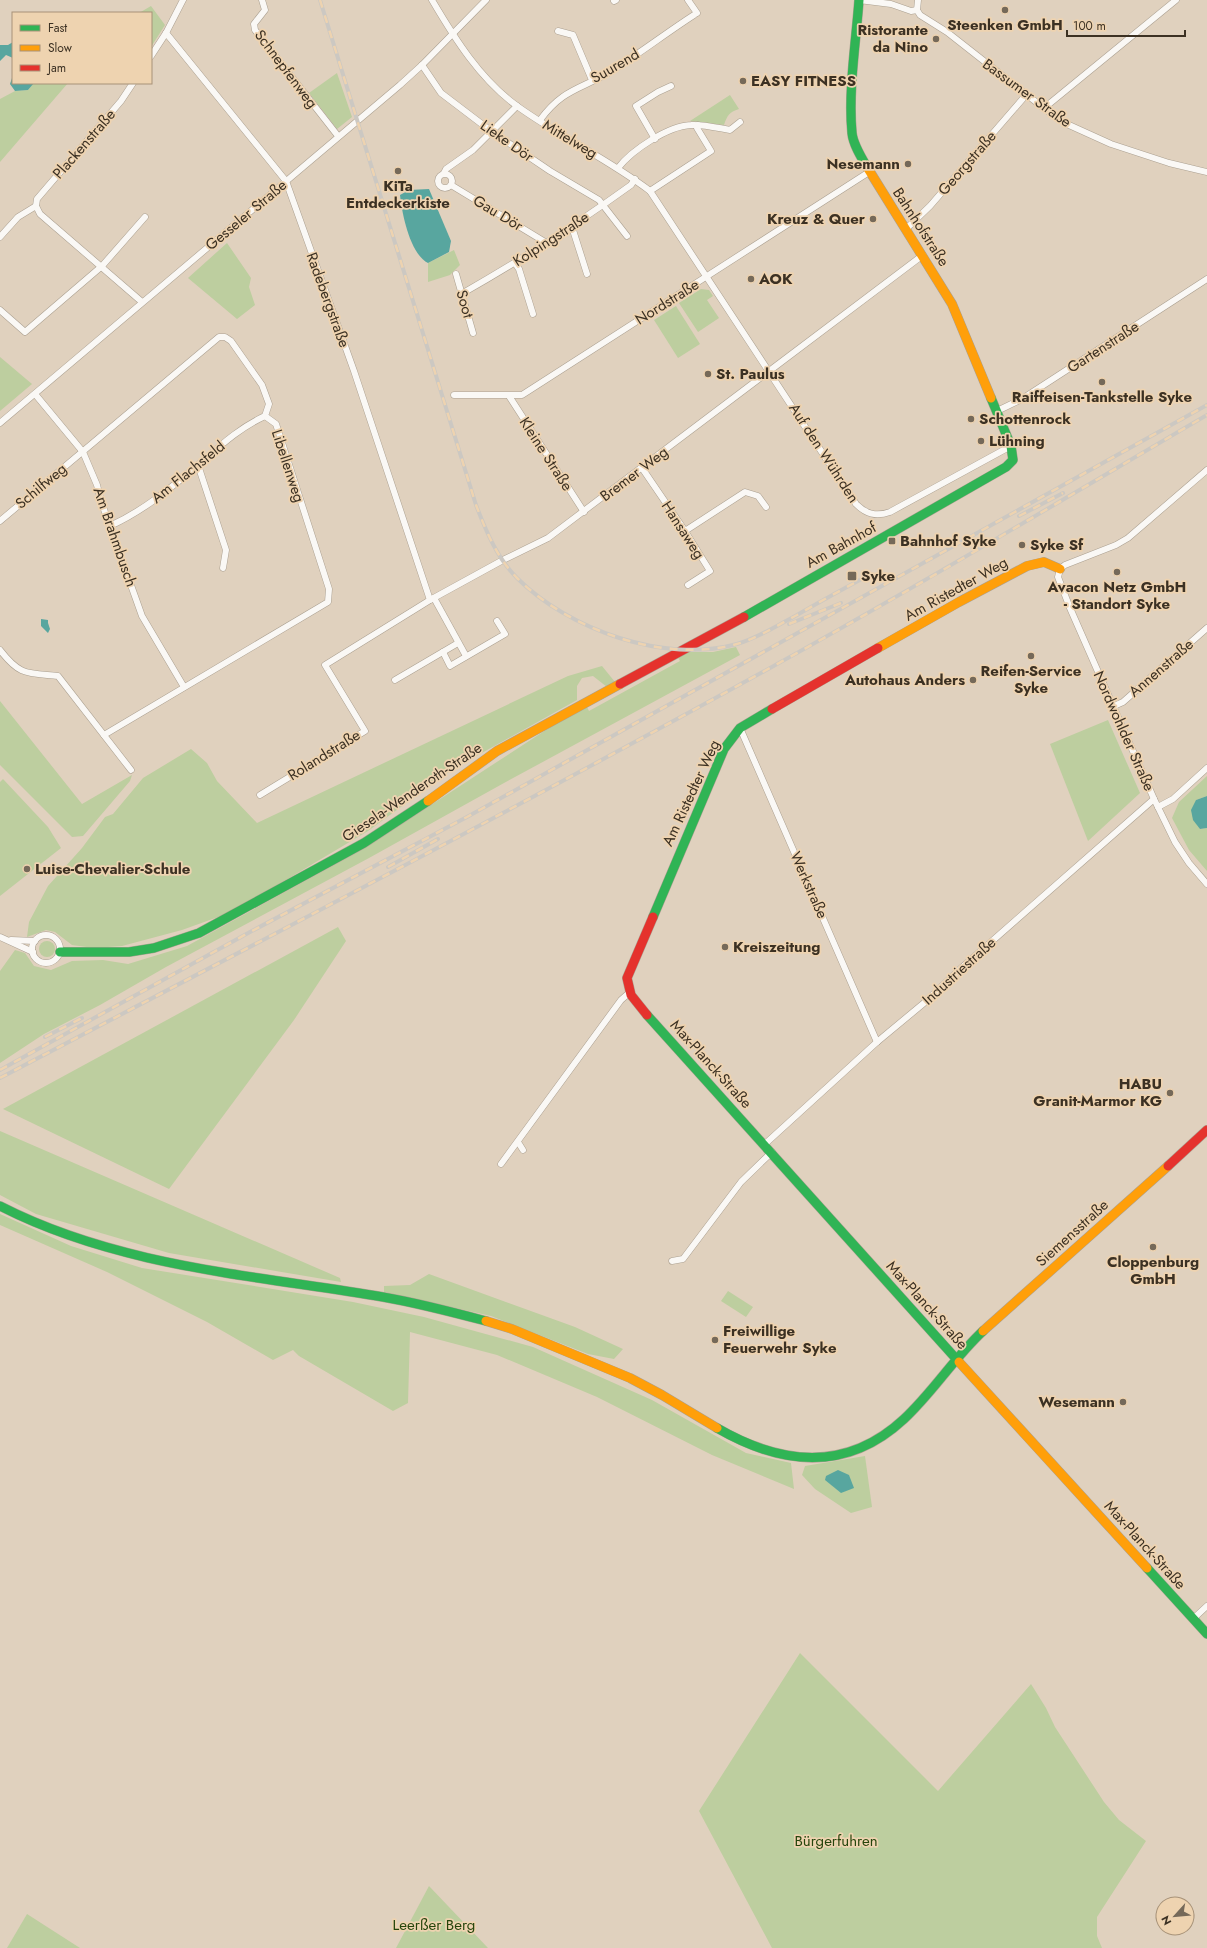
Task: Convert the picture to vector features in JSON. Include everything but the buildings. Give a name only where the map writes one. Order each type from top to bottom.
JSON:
[{"type":"street","points":[[152,54],[166,33],[183,0]]},
{"type":"street","name":"Schnepfenweg","points":[[262,0],[265,10],[254,24],[255,30],[338,136]]},
{"type":"street","name":"Mittelweg","points":[[432,0],[453,35],[474,65],[517,106],[618,168],[650,191],[708,276]]},
{"type":"street","name":"Gesseler Straße","points":[[0,424],[422,66],[486,0]]},
{"type":"street","name":"Suurend","points":[[540,120],[550,106],[562,96],[607,73],[638,54],[695,14],[688,0]]},
{"type":"street","name":"Bassumer Straße","points":[[859,0],[891,4],[911,11],[917,10],[920,15],[947,32],[1026,95],[1069,125],[1111,144],[1169,163],[1207,172]]},
{"type":"street","name":"Bahnhofstraße","points":[[859,0],[851,121],[852,134],[860,156],[869,172],[923,255],[952,304],[1011,446],[1013,460]]},
{"type":"street","points":[[917,10],[918,0]]},
{"type":"street","points":[[1045,109],[1049,104],[1176,0]]},
{"type":"street","points":[[558,31],[573,35],[592,80]]},
{"type":"street","name":"Radebergstraße","points":[[166,33],[286,181],[354,371],[432,599],[466,656]]},
{"type":"street","name":"Lieke Dör","points":[[422,66],[440,93],[491,131],[550,171],[599,200],[627,236]]},
{"type":"street","name":"Plackenstraße","points":[[0,237],[18,217],[36,206],[38,199],[121,101],[132,84]]},
{"type":"street","points":[[655,139],[636,106],[658,92],[671,86]]},
{"type":"street","name":"Georgstraße","points":[[906,229],[930,206],[1026,95]]},
{"type":"street","points":[[444,174],[450,176],[451,185],[445,188],[440,186],[437,181],[438,177],[444,174],[446,169],[473,150],[517,106]]},
{"type":"street","points":[[618,168],[626,158],[655,139],[682,126],[698,125],[730,130],[740,122]]},
{"type":"street","points":[[650,191],[711,151],[697,128],[698,125]]},
{"type":"street","name":"Nordstraße","points":[[454,395],[522,395],[869,172]]},
{"type":"street","name":"Kolpingstraße","points":[[462,293],[515,263],[545,242],[572,227],[631,184],[635,179]]},
{"type":"street","name":"Gau Dör","points":[[451,185],[545,242]]},
{"type":"street","points":[[36,206],[40,214],[142,302]]},
{"type":"street","points":[[0,310],[25,332],[102,266],[145,217]]},
{"type":"street","points":[[572,227],[587,274]]},
{"type":"street","name":"Bremer Weg","points":[[325,665],[432,599],[503,560],[548,538],[923,255]]},
{"type":"street","points":[[515,263],[519,269],[533,314]]},
{"type":"street","name":"Soot","points":[[456,274],[473,333]]},
{"type":"street","name":"Auf den Wührden","points":[[708,276],[856,504],[864,511],[873,514],[890,512],[1011,446]]},
{"type":"street","name":"Gartenstraße","points":[[997,411],[1029,395],[1207,279]]},
{"type":"street","name":"Libellenweg","points":[[83,452],[219,337],[225,337],[231,341],[262,385],[269,404],[265,416],[276,424],[329,589],[328,602],[184,688]]},
{"type":"street","name":"Am Brahmbusch","points":[[35,394],[83,452],[97,485],[101,501],[142,616],[184,688]]},
{"type":"street","name":"Kleine Straße","points":[[509,396],[584,512]]},
{"type":"street","name":"Am Flachsfeld","points":[[110,526],[156,500],[236,432],[265,416]]},
{"type":"street","name":"Schilfweg","points":[[0,521],[83,452]]},
{"type":"street","name":"Am Bahnhof","points":[[681,650],[790,592],[800,584],[974,486],[1006,467],[1013,460]]},
{"type":"street","points":[[198,465],[226,550],[223,568]]},
{"type":"street","name":"Hansaweg","points":[[642,468],[685,531],[710,572],[688,585]]},
{"type":"street","points":[[1060,569],[1065,564],[1116,545],[1128,538],[1207,470]]},
{"type":"street","points":[[685,531],[745,492],[758,496],[766,507]]},
{"type":"street","name":"Am Ristedter Weg","points":[[629,993],[627,978],[660,898],[724,749],[740,728],[1027,566],[1038,561],[1045,561],[1052,563],[1060,569]]},
{"type":"street","name":"Nordwohlder Straße","points":[[1060,569],[1058,577],[1070,608],[1158,808],[1175,842],[1189,863],[1207,884]]},
{"type":"street","points":[[443,652],[450,666],[505,634],[497,621]]},
{"type":"street","name":"Annenstraße","points":[[1114,706],[1123,702],[1207,628]]},
{"type":"street","points":[[395,680],[458,643]]},
{"type":"street","points":[[0,650],[11,664],[23,672],[58,676],[131,770]]},
{"type":"street","name":"Giesela-Wenderoth-Straße","points":[[60,952],[129,952],[154,948],[199,932],[364,843],[399,821],[497,752],[681,650]]},
{"type":"street","name":"Rolandstraße","points":[[260,795],[365,731],[325,665]]},
{"type":"street","points":[[104,735],[184,688]]},
{"type":"street","name":"Werkstraße","points":[[740,728],[877,1042]]},
{"type":"street","points":[[1158,808],[1173,799],[1207,768]]},
{"type":"street","name":"Industriestraße","points":[[765,1144],[877,1042],[924,1003],[958,971],[1154,799]]},
{"type":"street","points":[[0,937],[32,952],[36,959],[42,962],[50,962],[56,958],[60,952],[59,944],[54,938],[48,935],[41,936],[35,941],[32,952]]},
{"type":"street","points":[[8,940],[35,941]]},
{"type":"street","points":[[501,1164],[621,1000],[629,993]]},
{"type":"street","name":"Max-Planck-Straße","points":[[629,993],[956,1358],[1207,1634]]},
{"type":"street","name":"Siemensstraße","points":[[0,1206],[80,1240],[148,1259],[416,1304],[495,1324],[588,1359],[620,1374],[643,1385],[748,1444],[782,1455],[815,1458],[836,1455],[869,1444],[899,1425],[913,1412],[956,1358],[974,1339],[1207,1130]]},
{"type":"street","points":[[518,1142],[523,1150]]},
{"type":"street","points":[[672,1261],[683,1259],[741,1182],[772,1152]]},
{"type":"street","points":[[1193,1619],[1207,1606]]},
{"type":"green space","points":[[151,6],[165,25],[152,45],[152,12],[141,12]]},
{"type":"green space","points":[[337,73],[352,117],[337,129],[309,93]]},
{"type":"green space","points":[[33,84],[67,84],[0,162],[0,99],[15,91],[28,90]]},
{"type":"green space","points":[[730,95],[739,109],[729,115],[724,125],[690,121]]},
{"type":"green space","points":[[227,243],[251,278],[249,287],[255,305],[237,319],[188,278]]},
{"type":"green space","points":[[454,250],[460,265],[450,275],[428,282],[428,263]]},
{"type":"green space","points":[[701,289],[709,290],[713,296],[707,300],[719,318],[698,332],[679,303]]},
{"type":"green space","points":[[676,306],[700,344],[678,358],[654,320]]},
{"type":"green space","points":[[0,357],[32,384],[0,411]]},
{"type":"green space","points":[[736,647],[740,655],[166,967],[100,1005],[44,1034],[0,1063],[0,971],[15,950],[25,953],[34,966],[51,970],[72,961],[103,960],[128,964],[187,946],[365,848],[552,726],[587,707],[589,711],[680,661],[677,656],[679,652],[713,652]]},
{"type":"green space","points":[[602,666],[615,682],[607,687],[593,676],[582,678],[577,686],[577,700],[453,769],[368,831],[232,912],[182,930],[122,946],[94,948],[72,945],[55,932],[46,930],[27,937],[29,922],[48,886],[82,848],[105,817],[113,814],[143,778],[191,749],[207,763],[217,781],[257,823],[568,676]]},
{"type":"green space","points":[[0,701],[82,804],[132,775],[130,781],[83,836],[72,837],[0,765]]},
{"type":"green space","points":[[1108,720],[1140,793],[1088,841],[1050,744]]},
{"type":"green space","points":[[1207,776],[1207,796],[1196,800],[1200,829],[1207,828],[1207,871],[1189,850],[1172,818],[1179,802]]},
{"type":"green space","name":"Luise-Chevalier-Schule","points":[[3,779],[48,827],[61,848],[0,896],[0,782]]},
{"type":"green space","points":[[338,927],[346,941],[294,1020],[169,1189],[3,1109]]},
{"type":"green space","points":[[47,941],[53,943],[55,949],[53,955],[47,957],[41,955],[39,949],[41,943]]},
{"type":"green space","points":[[0,1131],[340,1278],[341,1282],[169,1253],[36,1214],[0,1195]]},
{"type":"green space","points":[[0,1214],[71,1246],[142,1268],[353,1302],[424,1317],[533,1347],[652,1400],[746,1453],[791,1463],[794,1489],[712,1455],[597,1397],[497,1355],[410,1332],[408,1403],[393,1411],[299,1356],[293,1350],[273,1360],[207,1322],[107,1272],[0,1225]]},
{"type":"green space","points":[[429,1274],[575,1327],[623,1349],[614,1359],[588,1354],[491,1316],[384,1292],[384,1286],[410,1285]]},
{"type":"green space","points":[[728,1291],[753,1307],[746,1317],[721,1301]]},
{"type":"green space","points":[[865,1456],[872,1507],[851,1513],[815,1489],[802,1475],[805,1466]]},
{"type":"green space","name":"Bürgerfuhren","points":[[800,1653],[938,1791],[1031,1684],[1046,1708],[1055,1727],[1104,1802],[1119,1820],[1146,1841],[1097,1917],[1097,1936],[1102,1948],[772,1948],[699,1811]]},
{"type":"green space","name":"Leerßer Berg","points":[[429,1886],[488,1948],[396,1948]]},
{"type":"green space","points":[[27,1914],[80,1948],[7,1948]]},
{"type":"water","points":[[12,43],[12,58],[6,55],[0,61],[0,45],[8,45]]},
{"type":"water","points":[[12,78],[12,84],[33,84],[28,90],[15,91],[10,84]]},
{"type":"water","points":[[429,189],[451,241],[449,252],[428,263],[416,251],[412,243],[405,222],[400,195],[409,190]]},
{"type":"water","points":[[41,619],[48,620],[50,629],[48,633],[41,626]]},
{"type":"water","points":[[1207,796],[1207,828],[1200,829],[1193,820],[1191,810],[1196,800]]},
{"type":"water","points":[[838,1470],[849,1475],[854,1488],[841,1493],[825,1480],[826,1476]]},
{"type":"railway","points":[[320,0],[476,505],[498,553],[517,578],[538,597],[563,613],[590,627],[620,638],[649,646],[680,649],[709,649],[737,644],[753,638],[869,575]]},
{"type":"railway","points":[[0,1070],[250,932],[467,817],[1207,405]]},
{"type":"railway","points":[[0,1078],[674,721],[935,575],[1207,415]]},
{"type":"railway","points":[[1019,516],[1063,493]]},
{"type":"railway","points":[[789,624],[841,603]]},
{"type":"railway","points":[[388,867],[438,839]]},
{"type":"railway","points":[[45,1037],[82,1018]]},
{"type":"traffic: fast","points":[[859,0],[852,84],[851,117],[854,142],[867,167]]},
{"type":"traffic: fast","points":[[744,617],[1006,467],[1013,460],[1011,446],[991,398]]},
{"type":"traffic: fast","points":[[653,917],[724,749],[740,728],[772,709]]},
{"type":"traffic: fast","points":[[60,952],[129,952],[154,948],[199,933],[364,843],[428,801]]},
{"type":"traffic: fast","points":[[647,1015],[959,1362]]},
{"type":"traffic: fast","points":[[0,1206],[45,1227],[92,1243],[139,1256],[237,1275],[396,1299],[486,1321]]},
{"type":"traffic: fast","points":[[717,1428],[765,1450],[789,1456],[813,1458],[836,1455],[859,1448],[882,1436],[915,1409],[962,1352],[983,1331]]},
{"type":"traffic: fast","points":[[1147,1568],[1207,1634]]},
{"type":"traffic: slow","points":[[867,167],[952,304],[991,398]]},
{"type":"traffic: slow","points":[[878,648],[959,602],[1027,566],[1044,562],[1060,569]]},
{"type":"traffic: slow","points":[[428,801],[497,751],[620,684]]},
{"type":"traffic: slow","points":[[983,1331],[1168,1166]]},
{"type":"traffic: slow","points":[[486,1321],[512,1329],[630,1378],[662,1395],[717,1428]]},
{"type":"traffic: slow","points":[[959,1362],[1147,1568]]},
{"type":"traffic: jam","points":[[620,684],[744,617]]},
{"type":"traffic: jam","points":[[772,709],[878,648]]},
{"type":"traffic: jam","points":[[647,1015],[631,995],[627,978],[653,917]]},
{"type":"traffic: jam","points":[[1168,1166],[1207,1130]]},
{"type":"place","name":"Steenken GmbH","points":[[1005,10]]},
{"type":"place","name":"Ristorante da Nino","points":[[936,39]]},
{"type":"place","name":"EASY FITNESS","points":[[743,81]]},
{"type":"place","name":"Nesemann","points":[[908,164]]},
{"type":"place","name":"KiTa Entdeckerkiste","points":[[398,171]]},
{"type":"place","name":"Kreuz & Quer","points":[[873,219]]},
{"type":"place","name":"AOK","points":[[751,279]]},
{"type":"place","name":"St. Paulus","points":[[708,374]]},
{"type":"place","name":"Raiffeisen-Tankstelle Syke","points":[[1102,382]]},
{"type":"place","name":"Schottenrock","points":[[971,419]]},
{"type":"place","name":"Lühning","points":[[981,441]]},
{"type":"place","name":"Bahnhof Syke","points":[[892,541]]},
{"type":"place","name":"Syke Sf","points":[[1022,545]]},
{"type":"place","name":"Avacon Netz GmbH - Standort Syke","points":[[1117,572]]},
{"type":"place","name":"Syke","points":[[852,576]]},
{"type":"place","name":"Reifen-Service Syke","points":[[1031,656]]},
{"type":"place","name":"Autohaus Anders","points":[[973,680]]},
{"type":"place","name":"Luise-Chevalier-Schule","points":[[27,869]]},
{"type":"place","name":"Kreiszeitung","points":[[725,947]]},
{"type":"place","name":"HABU Granit-Marmor KG","points":[[1170,1093]]},
{"type":"place","name":"Cloppenburg GmbH","points":[[1153,1247]]},
{"type":"place","name":"Freiwillige Feuerwehr Syke","points":[[715,1340]]},
{"type":"place","name":"Wesemann","points":[[1123,1402]]}]
